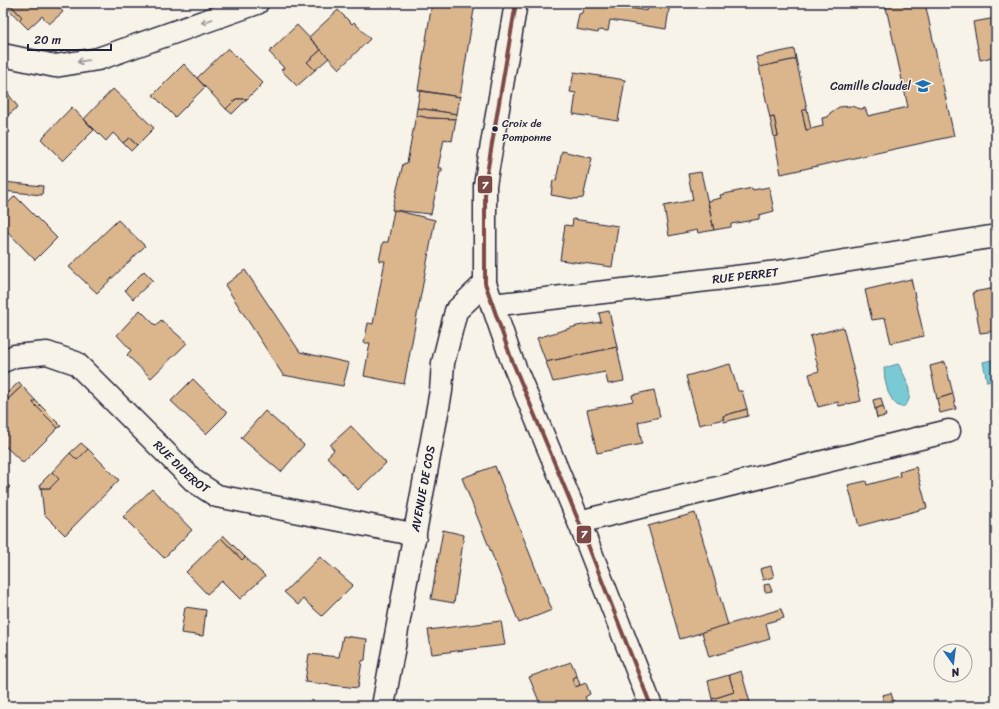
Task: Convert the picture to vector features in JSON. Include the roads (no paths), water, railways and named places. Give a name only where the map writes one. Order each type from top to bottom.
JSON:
[{"type":"street","points":[[3,56],[55,66],[98,59],[257,3]]},
{"type":"street","points":[[516,3],[485,185],[485,283],[511,358],[579,522],[651,706]]},
{"type":"street","name":"RUE PERRET","points":[[492,305],[778,272],[996,236]]},
{"type":"street","name":"AVENUE DE COS","points":[[383,706],[441,391],[443,363],[456,311],[485,283]]},
{"type":"street","name":"RUE DIDEROT","points":[[3,361],[15,356],[47,353],[76,363],[194,481],[217,496],[402,532],[415,537]]},
{"type":"street","points":[[579,522],[949,431]]},
{"type":"water","points":[[996,359],[996,380],[987,382],[983,362]]},
{"type":"water","points":[[898,364],[906,380],[909,393],[907,404],[902,407],[898,406],[893,401],[888,392],[885,380],[884,368]]},
{"type":"place","name":"Camille Claudel","points":[[923,86]]},
{"type":"place","name":"Croix de Pomponne","points":[[495,129]]}]
